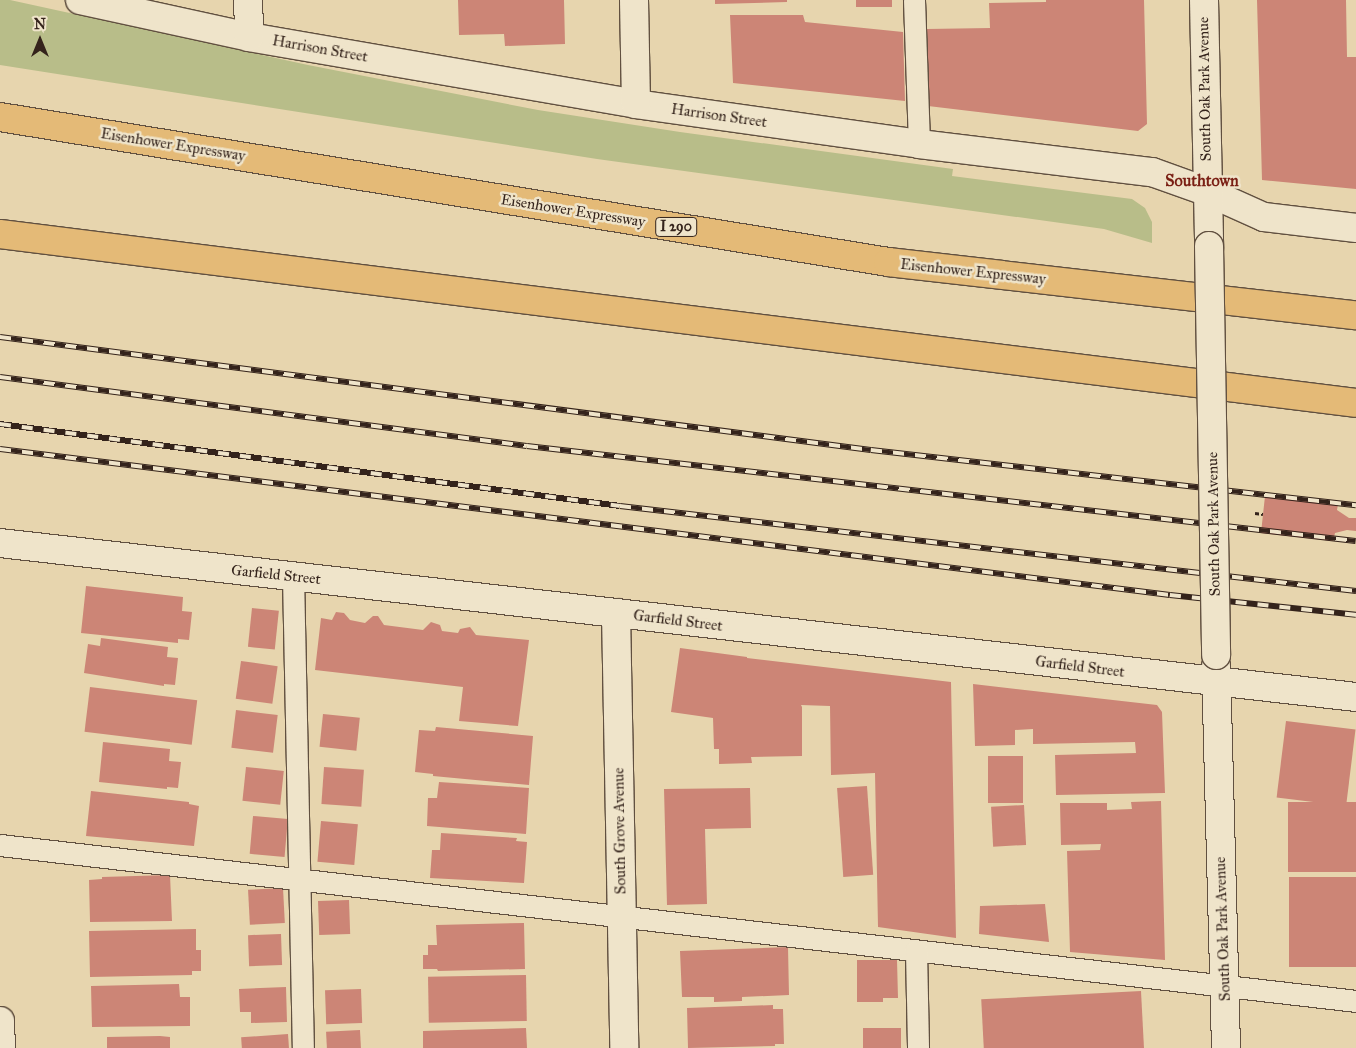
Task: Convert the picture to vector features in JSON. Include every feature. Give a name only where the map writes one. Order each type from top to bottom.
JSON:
[{"type":"highway","name":"Eisenhower Expressway","points":[[0,117],[888,262],[1356,315]]},
{"type":"highway","points":[[0,234],[1356,404]]},
{"type":"street","name":"Harrison Street","points":[[80,0],[249,37],[636,104],[919,144],[1152,172],[1208,192],[1264,217],[1356,228]]},
{"type":"street","points":[[248,0],[249,37]]},
{"type":"street","points":[[634,0],[636,104]]},
{"type":"street","name":"South Oak Park Avenue","points":[[1204,0],[1216,655],[1226,1048]]},
{"type":"street","name":"Garfield Street","points":[[0,544],[1217,683],[1356,697]]},
{"type":"street","name":"South Grove Avenue","points":[[616,613],[624,1048]]},
{"type":"street","points":[[0,1021],[0,1048]]},
{"type":"lane","points":[[914,0],[919,144]]},
{"type":"lane","points":[[293,576],[303,1048]]},
{"type":"lane","points":[[0,845],[1356,1001]]},
{"type":"lane","points":[[916,951],[918,1048]]},
{"type":"path","points":[[1255,512],[1263,514]]},
{"type":"green space","points":[[0,0],[10,0],[308,65],[538,110],[680,132],[953,169],[952,176],[1132,199],[1145,208],[1152,222],[1152,243],[1104,229],[597,159],[0,65]]},
{"type":"building","points":[[458,0],[564,0],[565,44],[505,46],[504,34],[459,35]]},
{"type":"building","points":[[715,0],[787,0],[787,2],[715,4]]},
{"type":"building","points":[[856,0],[892,0],[892,7],[856,7]]},
{"type":"building","points":[[1046,0],[1144,0],[1147,124],[1138,131],[928,106],[927,29],[990,28],[989,3],[1046,2]]},
{"type":"building","points":[[1257,0],[1346,0],[1347,57],[1356,57],[1356,189],[1262,180]]},
{"type":"building","points":[[730,15],[803,15],[805,22],[903,32],[905,101],[733,83]]},
{"type":"building","points":[[1265,496],[1338,504],[1337,510],[1349,518],[1356,518],[1356,531],[1347,530],[1335,533],[1333,541],[1261,533]]},
{"type":"building","points":[[86,586],[183,597],[182,611],[192,612],[189,640],[178,639],[178,643],[81,633]]},
{"type":"building","points":[[252,608],[279,611],[275,650],[248,647]]},
{"type":"building","points":[[336,612],[344,613],[350,620],[365,623],[373,616],[378,616],[384,625],[423,630],[431,622],[440,625],[442,631],[458,633],[460,629],[470,627],[476,635],[529,640],[518,726],[459,721],[463,687],[315,670],[321,618],[332,620]]},
{"type":"building","points":[[101,638],[168,647],[167,657],[178,658],[175,685],[164,684],[164,686],[84,673],[88,644],[100,646]]},
{"type":"building","points":[[680,648],[747,658],[951,682],[956,938],[878,927],[875,773],[831,775],[830,706],[801,705],[802,756],[751,757],[752,763],[719,764],[719,749],[714,749],[713,718],[671,712]]},
{"type":"building","points":[[241,661],[278,666],[272,704],[236,699]]},
{"type":"building","points":[[973,684],[1157,705],[1162,712],[1165,793],[1056,795],[1055,755],[1136,753],[1135,742],[1033,744],[1033,729],[1015,730],[1015,745],[975,746]]},
{"type":"building","points":[[90,687],[197,700],[192,745],[85,732]]},
{"type":"building","points":[[236,710],[278,715],[273,753],[231,748]]},
{"type":"building","points":[[323,714],[360,718],[356,751],[320,747]]},
{"type":"building","points":[[1286,721],[1355,730],[1346,806],[1277,797]]},
{"type":"building","points":[[436,727],[533,736],[529,785],[433,776],[433,774],[415,772],[419,730],[435,731]]},
{"type":"building","points":[[103,742],[170,749],[169,761],[181,762],[178,788],[167,787],[167,789],[99,782]]},
{"type":"building","points":[[988,756],[1023,756],[1023,803],[988,803]]},
{"type":"building","points":[[246,767],[284,771],[280,805],[242,801]]},
{"type":"building","points":[[324,767],[364,770],[361,807],[321,804]]},
{"type":"building","points":[[439,782],[529,788],[526,834],[427,826],[428,798],[437,798]]},
{"type":"building","points":[[867,786],[873,875],[843,877],[837,788]]},
{"type":"building","points":[[750,788],[751,828],[705,829],[707,904],[667,905],[664,789]]},
{"type":"building","points":[[91,791],[189,802],[189,804],[199,806],[194,846],[86,836]]},
{"type":"building","points":[[1161,801],[1165,960],[1070,952],[1067,851],[1100,850],[1101,844],[1061,845],[1060,803],[1107,803],[1107,810],[1132,809],[1131,802]]},
{"type":"building","points":[[1288,802],[1356,802],[1356,872],[1288,872]]},
{"type":"building","points":[[1024,805],[1026,845],[993,847],[991,807]]},
{"type":"building","points":[[253,816],[288,819],[285,857],[250,854]]},
{"type":"building","points":[[321,821],[358,824],[354,865],[317,862]]},
{"type":"building","points":[[441,833],[517,838],[516,841],[527,842],[524,883],[430,878],[432,850],[440,850]]},
{"type":"building","points":[[170,875],[172,921],[90,922],[89,880],[102,879],[102,877]]},
{"type":"building","points":[[1289,877],[1356,877],[1356,967],[1289,967]]},
{"type":"building","points":[[283,888],[285,923],[250,925],[248,890]]},
{"type":"building","points":[[349,900],[350,934],[319,935],[318,901]]},
{"type":"building","points":[[1045,904],[1049,942],[979,934],[980,906]]},
{"type":"building","points":[[524,923],[525,969],[438,971],[437,969],[423,969],[423,955],[428,955],[428,945],[437,945],[436,925]]},
{"type":"building","points":[[196,929],[196,950],[201,950],[201,971],[192,971],[192,975],[90,977],[89,931]]},
{"type":"building","points":[[281,934],[282,965],[249,966],[248,935]]},
{"type":"building","points":[[788,947],[789,995],[742,997],[742,1001],[714,1002],[714,997],[682,997],[680,951]]},
{"type":"building","points":[[857,960],[897,960],[898,998],[883,998],[883,1002],[857,1002]]},
{"type":"building","points":[[526,975],[527,1021],[429,1023],[428,977]]},
{"type":"building","points":[[179,984],[180,997],[190,997],[190,1026],[92,1027],[91,986]]},
{"type":"building","points":[[286,987],[287,1022],[251,1023],[251,1012],[240,1012],[239,989]]},
{"type":"building","points":[[361,989],[362,1023],[326,1024],[325,990]]},
{"type":"building","points":[[1141,991],[1144,1048],[984,1048],[981,999]]},
{"type":"building","points":[[773,1005],[773,1009],[783,1009],[784,1044],[775,1044],[775,1046],[688,1048],[687,1008]]},
{"type":"building","points":[[526,1028],[527,1048],[423,1048],[423,1031]]},
{"type":"building","points":[[863,1028],[901,1028],[901,1048],[863,1048]]},
{"type":"building","points":[[360,1030],[361,1048],[327,1048],[326,1032]]},
{"type":"building","points":[[288,1034],[289,1048],[242,1048],[241,1037]]},
{"type":"building","points":[[107,1037],[170,1037],[170,1048],[107,1048]]},
{"type":"railway","points":[[0,337],[871,450],[1356,505]]},
{"type":"railway","points":[[0,377],[527,446],[1356,541]]},
{"type":"railway","points":[[0,424],[620,506],[1356,591]]},
{"type":"railway","points":[[0,449],[1170,595],[1356,615]]},
{"type":"district","name":"Southtown","points":[[1202,181]]}]
